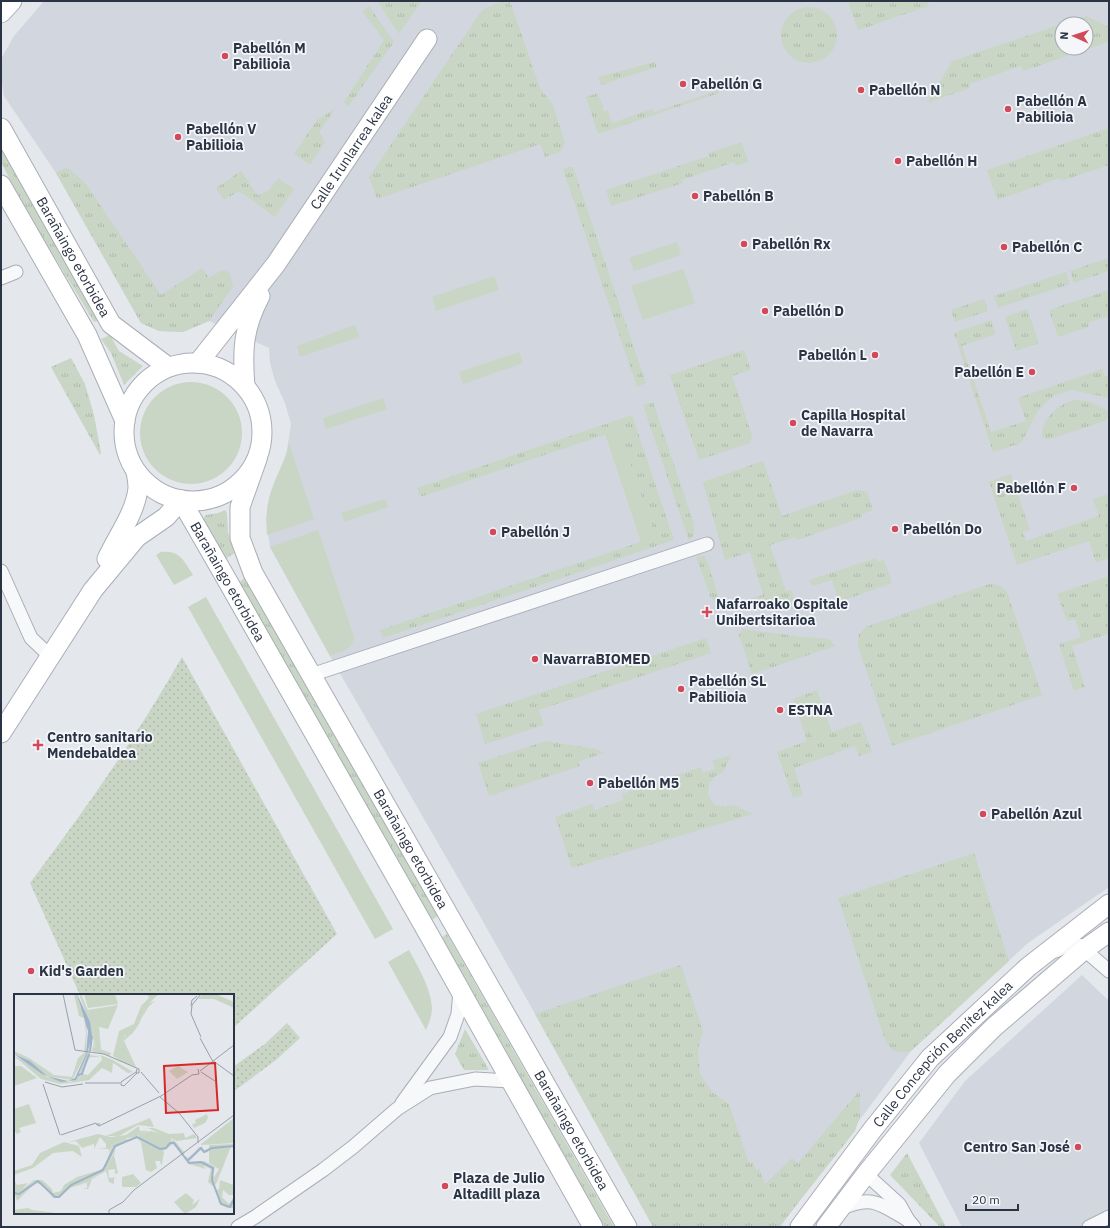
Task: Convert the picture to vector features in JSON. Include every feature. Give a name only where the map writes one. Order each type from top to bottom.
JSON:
[{"type":"main road","points":[[1,13],[12,1]]},
{"type":"main road","name":"Calle Irunlarrea kalea","points":[[198,363],[276,264],[427,39]]},
{"type":"main road","name":"Barañaingo etorbidea","points":[[1,128],[111,324],[168,368]]},
{"type":"main road","name":"Barañaingo etorbidea","points":[[1,184],[87,335],[125,421]]},
{"type":"main road","name":"Calle Irunlarrea kalea","points":[[245,386],[244,349],[246,331],[252,311],[276,264]]},
{"type":"main road","points":[[198,363],[216,367],[227,372],[245,386],[258,410],[262,433],[256,459],[246,476],[231,490],[211,499],[195,501],[181,500],[169,497],[156,491],[136,472],[129,459],[125,445],[125,421],[132,399],[146,381],[157,373],[168,368],[183,364],[198,363]]},
{"type":"main road","name":"Barañaingo etorbidea","points":[[256,459],[240,507],[240,538],[253,573],[627,1227]]},
{"type":"main road","points":[[93,590],[135,502],[138,487],[136,472]]},
{"type":"main road","points":[[1,734],[93,590],[132,542],[166,516],[181,500]]},
{"type":"main road","name":"Barañaingo etorbidea","points":[[181,500],[593,1227]]},
{"type":"main road","name":"Calle Concepción Benítez kalea","points":[[800,1227],[873,1129],[930,1058],[1028,967],[1104,908]]},
{"type":"main road","name":"Calle Concepción Benítez kalea","points":[[826,1227],[866,1174],[947,1074],[994,1027],[1085,949],[1109,932]]},
{"type":"street","points":[[1,278],[16,272]]},
{"type":"street","points":[[311,675],[707,544]]},
{"type":"street","points":[[1,571],[31,638],[50,657]]},
{"type":"street","points":[[1085,949],[1082,940],[1083,933],[1098,918],[1104,908]]},
{"type":"street","points":[[1041,957],[1068,945],[1079,945],[1109,971]]},
{"type":"street","points":[[397,1109],[450,1037],[458,1014],[460,990]]},
{"type":"street","points":[[238,1227],[255,1217],[353,1148],[397,1109],[430,1088],[475,1079],[510,1081]]},
{"type":"street","points":[[866,1174],[899,1204],[911,1224]]},
{"type":"street","points":[[840,1209],[852,1203],[866,1201],[879,1203],[911,1224]]},
{"type":"street","points":[[1089,1227],[1109,1217]]},
{"type":"shaded area","name":"Nafarroako Ospitale Unibertsitarioa","points":[[44,1],[1109,1],[1109,887],[1028,943],[911,1051],[780,1227],[655,1227],[476,909],[330,656],[270,547],[266,519],[270,495],[286,457],[291,424],[285,403],[275,381],[270,363],[269,348],[209,321],[183,332],[159,331],[141,323],[56,173],[4,96],[1,77],[1,59],[14,36]]},
{"type":"shaded area","points":[[1082,975],[1109,1001],[1109,1227],[962,1227],[919,1143],[965,1081]]},
{"type":"green space","points":[[377,1],[422,1],[399,34]]},
{"type":"green space","points":[[502,1],[510,1],[540,88],[553,105],[565,143],[560,152],[545,157],[540,144],[377,199],[369,177],[482,10]]},
{"type":"green space","points":[[848,1],[927,1],[929,6],[858,30]]},
{"type":"green space","points":[[369,6],[394,42],[348,107],[344,102],[384,40],[362,11]]},
{"type":"green space","points":[[809,7],[824,12],[832,20],[837,35],[832,50],[824,58],[809,63],[794,58],[786,50],[781,35],[786,20],[794,12]]},
{"type":"green space","points":[[1094,20],[1109,27],[1109,42],[1094,47]]},
{"type":"green space","points":[[1054,27],[1054,56],[1067,56],[1023,71],[1021,66],[969,84],[970,88],[927,103],[952,61]]},
{"type":"green space","points":[[655,62],[657,67],[601,85],[598,77]]},
{"type":"green space","points":[[719,90],[719,93],[598,134],[586,97],[598,93],[604,111],[608,110],[612,123],[652,109],[654,112]]},
{"type":"green space","points":[[336,108],[319,132],[325,142],[310,165],[294,154],[317,120]]},
{"type":"green space","points":[[1109,128],[1109,165],[1061,181],[1060,178],[997,200],[987,170]]},
{"type":"green space","points":[[1,142],[100,320],[94,322],[23,205],[1,162]]},
{"type":"green space","points":[[742,142],[748,162],[735,166],[734,162],[682,180],[683,183],[611,206],[606,190],[709,156],[708,153]]},
{"type":"green space","points":[[67,167],[86,184],[161,295],[202,268],[209,278],[222,270],[229,272],[233,287],[209,321],[183,332],[159,331],[141,323],[56,173]]},
{"type":"green space","points":[[573,167],[646,383],[637,387],[563,169]]},
{"type":"green space","points":[[241,171],[258,196],[270,189],[278,178],[294,189],[275,217],[239,191],[224,200],[216,188]]},
{"type":"green space","points":[[677,242],[681,255],[634,271],[629,258]]},
{"type":"green space","points":[[1109,258],[1109,271],[1074,283],[1070,271]]},
{"type":"green space","points":[[683,269],[695,303],[643,320],[631,286]]},
{"type":"green space","points":[[1066,272],[1070,284],[998,308],[994,296]]},
{"type":"green space","points":[[494,276],[499,290],[436,311],[432,297]]},
{"type":"green space","points":[[1109,290],[1109,316],[1088,323],[1089,327],[1058,337],[1049,310]]},
{"type":"green space","points":[[984,299],[988,311],[955,322],[951,310]]},
{"type":"green space","points":[[1027,309],[1039,343],[1016,351],[1005,317]]},
{"type":"green space","points":[[991,320],[996,334],[962,346],[991,432],[1026,421],[1018,398],[1102,369],[1105,377],[1109,375],[1109,398],[1072,390],[1053,396],[1038,411],[1021,443],[993,452],[954,333]]},
{"type":"green space","points":[[355,325],[359,337],[300,357],[297,346]]},
{"type":"green space","points":[[110,335],[119,351],[143,366],[124,385],[111,353],[101,339]]},
{"type":"green space","points":[[744,350],[751,370],[732,376],[752,435],[750,443],[699,460],[670,375]]},
{"type":"green space","points":[[519,352],[523,363],[463,384],[459,372]]},
{"type":"green space","points":[[71,358],[85,384],[94,415],[101,453],[100,455],[51,367]]},
{"type":"green space","points":[[191,382],[201,383],[220,390],[234,404],[241,423],[241,443],[234,462],[220,476],[201,483],[191,484],[181,483],[162,476],[148,462],[141,443],[140,433],[141,423],[148,404],[162,390],[181,383]]},
{"type":"green space","points":[[383,398],[387,409],[326,429],[323,418]]},
{"type":"green space","points":[[1073,400],[1091,402],[1108,411],[1108,417],[1105,421],[1050,439],[1042,437],[1044,424],[1051,414],[1061,406]]},
{"type":"green space","points":[[653,402],[694,524],[694,534],[689,541],[643,405]]},
{"type":"green space","points":[[632,415],[674,540],[383,638],[380,630],[655,537],[619,430],[420,497],[417,488]]},
{"type":"green space","points":[[619,429],[655,537],[641,542],[605,434]]},
{"type":"green space","points":[[289,443],[314,519],[267,535],[266,525],[269,500]]},
{"type":"green space","points":[[763,461],[782,516],[857,490],[867,492],[873,510],[862,514],[863,517],[797,540],[795,537],[770,545],[786,591],[791,590],[798,610],[747,600],[763,595],[750,552],[725,560],[703,482]]},
{"type":"green space","points":[[1011,474],[1030,530],[1023,532],[1026,541],[1099,516],[1093,499],[1109,494],[1109,558],[1096,563],[1089,541],[1017,565],[989,482]]},
{"type":"green space","points":[[385,499],[388,507],[344,522],[341,513]]},
{"type":"green space","points":[[225,510],[227,513],[228,532],[234,553],[226,559],[203,518],[206,515]]},
{"type":"green space","points":[[318,530],[354,637],[353,642],[348,648],[330,656],[270,547]]},
{"type":"green space","points":[[161,552],[173,553],[177,555],[184,561],[193,575],[174,585],[156,555]]},
{"type":"green space","points":[[704,556],[708,562],[722,610],[711,598],[696,557]]},
{"type":"green space","points":[[876,558],[878,562],[884,560],[892,583],[839,602],[832,580],[812,586],[809,580]]},
{"type":"green space","points":[[1109,576],[1109,634],[1072,646],[1085,687],[1074,691],[1059,644],[1081,637],[1075,619],[1067,621],[1057,594]]},
{"type":"green space","points":[[245,577],[438,916],[432,920],[239,583]]},
{"type":"green space","points":[[989,584],[999,585],[1007,592],[1042,695],[892,746],[858,646],[859,634],[866,627]]},
{"type":"green space","points":[[206,597],[393,929],[375,939],[188,607]]},
{"type":"green space","points":[[742,629],[829,639],[835,646],[752,674],[739,635]]},
{"type":"green space","points":[[706,638],[711,653],[539,710],[544,725],[485,744],[476,714]]},
{"type":"green space","points":[[182,657],[337,934],[234,1027],[234,994],[80,994],[30,883],[110,772]]},
{"type":"green space","points":[[817,690],[832,732],[861,722],[872,752],[859,756],[855,746],[794,768],[803,795],[793,798],[777,752],[807,741],[793,699]]},
{"type":"green space","points":[[815,694],[829,734],[813,740],[799,700]]},
{"type":"green space","points":[[546,741],[596,749],[605,753],[579,761],[580,766],[489,796],[478,763]]},
{"type":"green space","points":[[732,755],[723,772],[715,776],[709,784],[708,795],[715,805],[725,807],[734,805],[753,814],[572,868],[555,817],[592,804],[595,810],[623,800],[622,794],[701,767],[703,773],[715,769],[712,761]]},
{"type":"green space","points":[[974,853],[1009,961],[911,1051],[899,1052],[893,1050],[885,1040],[838,898]]},
{"type":"green space","points":[[447,934],[614,1227],[605,1227],[442,937]]},
{"type":"green space","points":[[409,950],[424,978],[431,1000],[431,1014],[426,1030],[388,962]]},
{"type":"green space","points":[[681,965],[703,1031],[698,1049],[700,1074],[712,1092],[729,1104],[749,1163],[753,1162],[756,1170],[759,1169],[765,1184],[792,1158],[798,1163],[860,1090],[860,1116],[855,1131],[779,1227],[653,1227],[535,1014]]},
{"type":"green space","points":[[287,1023],[300,1038],[276,1060],[234,1091],[234,1066],[266,1043]]},
{"type":"green space","points":[[465,1029],[489,1070],[464,1070],[455,1054]]},
{"type":"green space","points":[[907,1153],[946,1227],[940,1227],[890,1175]]},
{"type":"place","name":"Pabellón M Pabilioia","points":[[225,56]]},
{"type":"place","name":"Pabellón G","points":[[683,84]]},
{"type":"place","name":"Pabellón N","points":[[861,90]]},
{"type":"place","name":"Pabellón A Pabilioia","points":[[1008,109]]},
{"type":"place","name":"Pabellón V Pabilioia","points":[[178,137]]},
{"type":"place","name":"Pabellón H","points":[[898,161]]},
{"type":"place","name":"Pabellón B","points":[[695,196]]},
{"type":"place","name":"Pabellón Rx","points":[[744,244]]},
{"type":"place","name":"Pabellón C","points":[[1004,247]]},
{"type":"place","name":"Pabellón D","points":[[765,311]]},
{"type":"place","name":"Pabellón L","points":[[875,355]]},
{"type":"place","name":"Pabellón E","points":[[1032,372]]},
{"type":"place","name":"Capilla Hospital de Navarra","points":[[793,423]]},
{"type":"place","name":"Pabellón F","points":[[1074,488]]},
{"type":"place","name":"Pabellón Do","points":[[895,529]]},
{"type":"place","name":"Pabellón J","points":[[493,532]]},
{"type":"place","name":"Nafarroako Ospitale Unibertsitarioa","points":[[707,612]]},
{"type":"place","name":"NavarraBIOMED","points":[[535,659]]},
{"type":"place","name":"Pabellón SL Pabilioia","points":[[681,689]]},
{"type":"place","name":"ESTNA","points":[[780,710]]},
{"type":"place","name":"Centro sanitario Mendebaldea","points":[[38,745]]},
{"type":"place","name":"Pabellón M5","points":[[590,783]]},
{"type":"place","name":"Pabellón Azul","points":[[983,814]]},
{"type":"place","name":"Kid's Garden","points":[[31,971]]},
{"type":"place","name":"Centro San José","points":[[1078,1147]]},
{"type":"place","name":"Plaza de Julio Altadill plaza","points":[[445,1186]]}]
